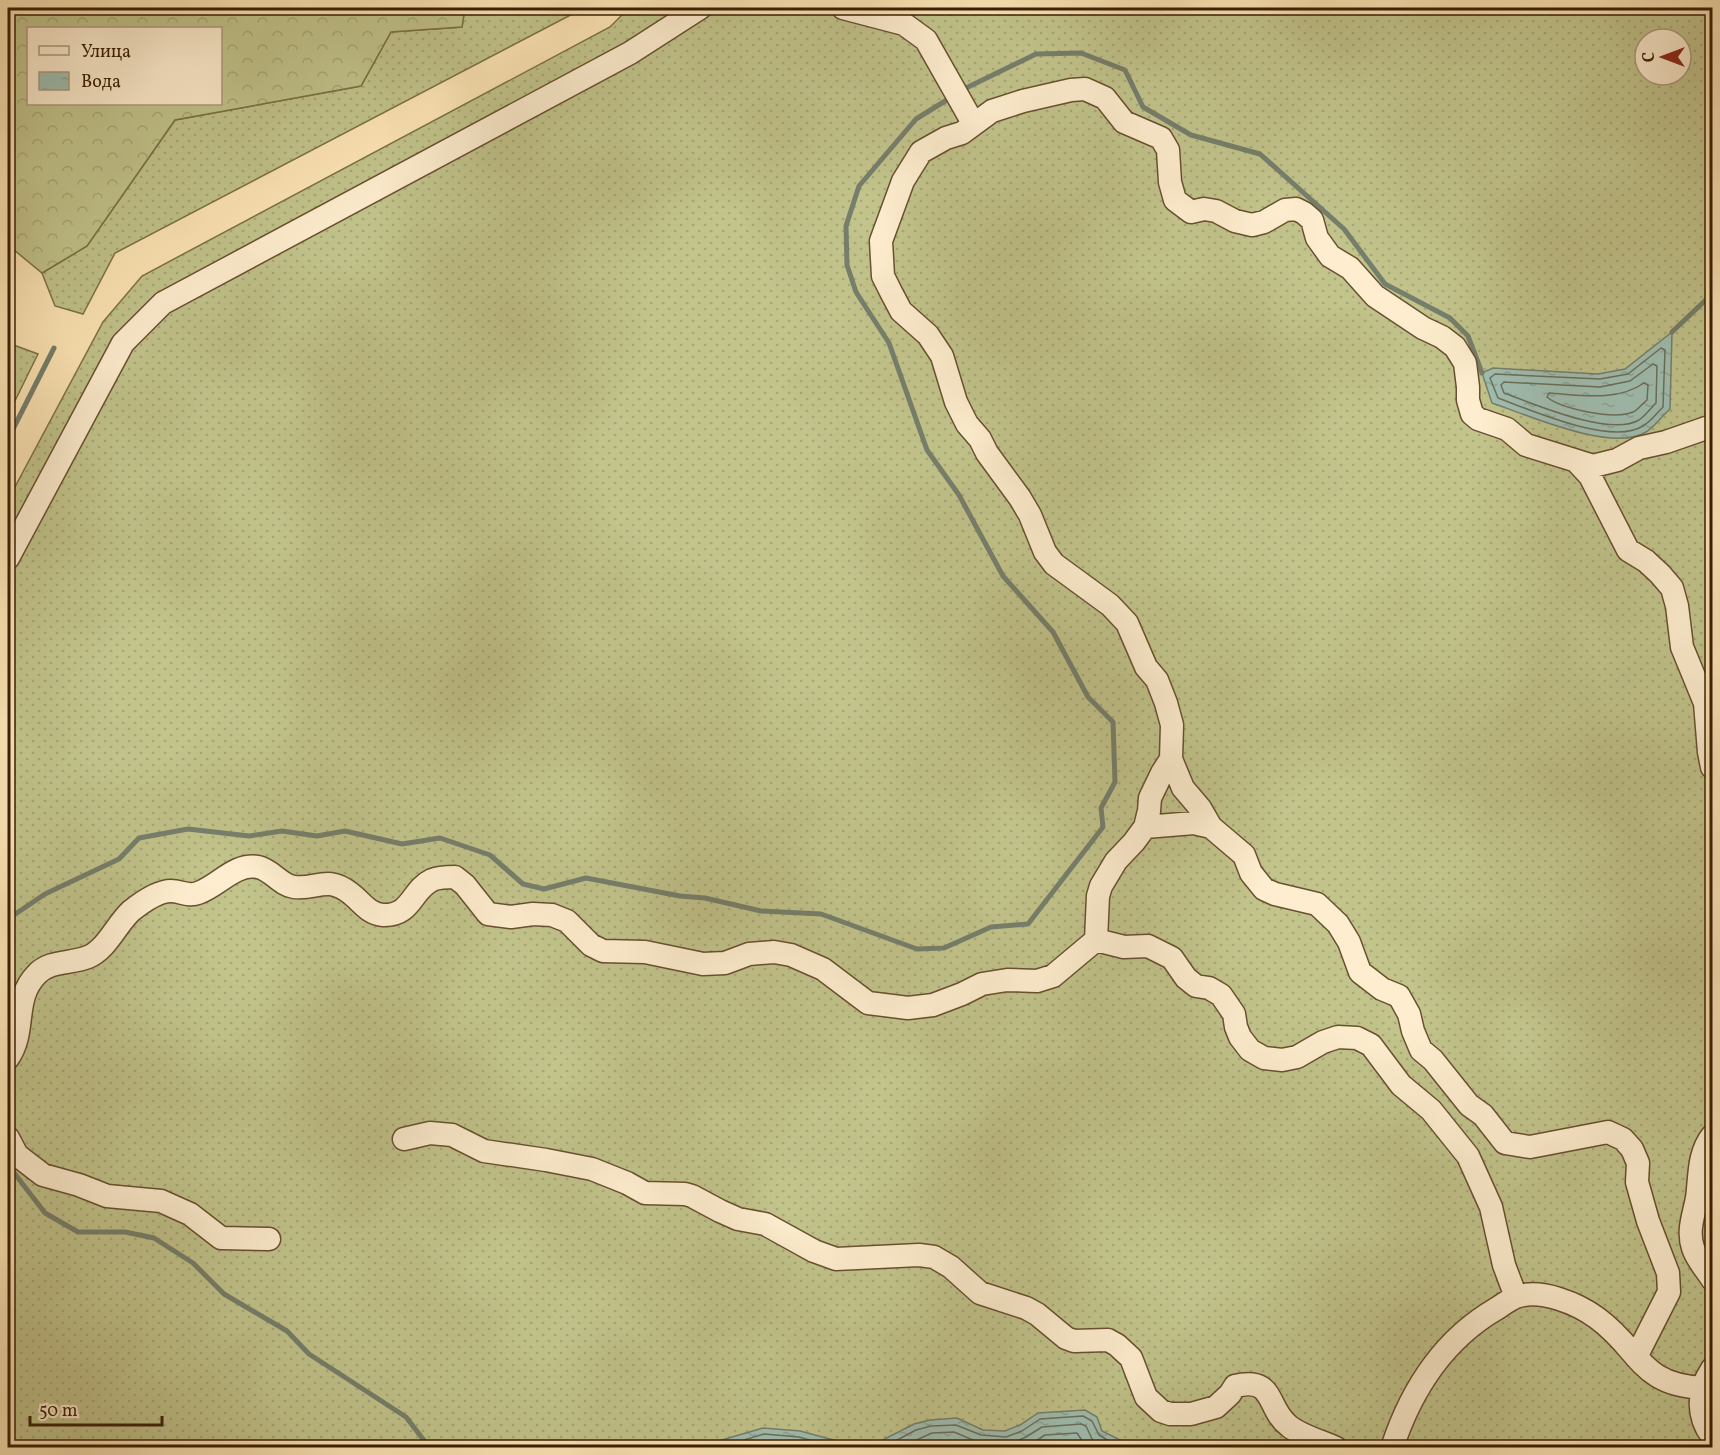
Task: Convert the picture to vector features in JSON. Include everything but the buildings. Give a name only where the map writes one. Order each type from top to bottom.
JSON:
[{"type":"lane","points":[[8,558],[123,343],[163,303],[630,53],[700,8]]},
{"type":"lane","points":[[843,8],[904,24],[926,40],[973,123]]},
{"type":"lane","points":[[1636,1357],[1669,1292],[1668,1273],[1636,1182],[1638,1163],[1632,1149],[1623,1139],[1608,1132],[1530,1147],[1505,1143],[1483,1115],[1469,1105],[1433,1060],[1421,1050],[1409,1014],[1399,996],[1383,989],[1359,972],[1349,942],[1338,924],[1317,904],[1275,894],[1264,889],[1251,873],[1244,855],[1211,827],[1200,808],[1183,788],[1171,759],[1172,725],[1166,704],[1157,680],[1146,667],[1127,622],[1110,605],[1054,564],[1045,552],[1020,498],[987,453],[980,439],[967,424],[956,402],[942,356],[928,335],[901,310],[883,276],[881,241],[903,181],[921,152],[946,138],[962,133],[992,111],[1023,101],[1084,89],[1105,98],[1124,122],[1161,138],[1168,150],[1170,182],[1175,200],[1191,212],[1204,209],[1216,211],[1235,221],[1252,225],[1264,222],[1285,210],[1296,209],[1304,213],[1312,220],[1317,238],[1330,256],[1350,268],[1375,296],[1455,347],[1465,363],[1468,400],[1472,414],[1478,419],[1507,429],[1526,445],[1593,466],[1617,460],[1639,448],[1666,442],[1713,426]]},
{"type":"lane","points":[[1576,461],[1590,476],[1628,550],[1646,561],[1672,588],[1677,606],[1682,647],[1705,703],[1709,752],[1713,767]]},
{"type":"lane","points":[[8,1058],[19,1035],[22,998],[37,974],[57,963],[87,958],[97,952],[131,911],[157,894],[169,891],[187,895],[196,894],[242,867],[262,868],[294,887],[332,883],[350,893],[373,914],[384,915],[397,914],[408,906],[423,886],[433,880],[455,877],[465,885],[488,914],[511,917],[533,914],[552,915],[567,921],[591,945],[603,951],[645,952],[703,963],[725,963],[749,954],[774,952],[791,955],[823,969],[868,1003],[908,1008],[933,1005],[982,984],[1006,980],[1037,981],[1053,976],[1096,940],[1098,896],[1101,886],[1116,861],[1145,827],[1150,798],[1171,759]]},
{"type":"lane","points":[[1145,827],[1194,824],[1211,827]]},
{"type":"lane","points":[[1096,940],[1124,947],[1148,946],[1172,958],[1186,978],[1196,986],[1209,988],[1221,995],[1234,1014],[1240,1037],[1250,1050],[1264,1058],[1281,1060],[1297,1057],[1323,1042],[1338,1037],[1358,1038],[1371,1045],[1401,1085],[1431,1110],[1468,1156],[1491,1207],[1504,1265],[1516,1297]]},
{"type":"lane","points":[[404,1139],[430,1133],[452,1135],[484,1151],[592,1169],[645,1193],[692,1196],[738,1219],[765,1224],[814,1251],[836,1259],[919,1255],[934,1257],[951,1268],[980,1293],[1026,1308],[1066,1338],[1074,1341],[1108,1340],[1117,1345],[1131,1358],[1146,1397],[1161,1411],[1170,1414],[1191,1414],[1216,1407],[1235,1386],[1257,1384],[1271,1398],[1281,1419],[1291,1428],[1336,1448]]},
{"type":"lane","points":[[1713,1136],[1708,1142],[1698,1170],[1697,1201],[1689,1230],[1698,1260],[1713,1279]]},
{"type":"lane","points":[[8,1138],[17,1155],[43,1175],[107,1196],[160,1201],[190,1214],[221,1238],[269,1239]]},
{"type":"lane","points":[[1392,1448],[1417,1388],[1438,1359],[1467,1329],[1484,1316],[1516,1297],[1535,1295],[1575,1304],[1597,1318],[1620,1336],[1655,1376],[1670,1383],[1708,1378],[1700,1413],[1704,1425],[1713,1436]]},
{"type":"green space","points":[[8,8],[465,8],[462,27],[391,32],[361,86],[175,120],[87,246],[42,273],[8,245]]},
{"type":"green space","points":[[465,8],[584,8],[115,253],[83,314],[55,306],[42,273],[87,246],[175,120],[361,86],[391,32],[462,27]]},
{"type":"green space","points":[[629,8],[1712,8],[1712,1447],[8,1448],[8,500],[103,322],[142,276],[610,27]]},
{"type":"green space","points":[[8,343],[38,354],[8,415]]},
{"type":"water","points":[[1672,332],[1670,409],[1649,430],[1631,437],[1613,438],[1570,430],[1492,403],[1482,373],[1493,368],[1598,374],[1625,369]]},
{"type":"water","points":[[1085,1410],[1097,1417],[1102,1431],[1134,1447],[642,1447],[708,1444],[763,1428],[800,1431],[856,1446],[873,1445],[914,1424],[930,1420],[957,1418],[983,1430],[1005,1431],[1020,1425],[1038,1413]]},
{"type":"waterway","points":[[966,88],[1036,54],[1081,53],[1125,70],[1143,107],[1191,135],[1260,154],[1344,229],[1385,284],[1450,318],[1468,336],[1482,373]]},
{"type":"waterway","points":[[8,919],[45,894],[119,859],[139,838],[188,829],[249,836],[282,831],[317,836],[345,831],[402,844],[440,838],[490,855],[523,884],[544,889],[586,878],[680,896],[705,898],[761,911],[821,914],[917,949],[944,948],[991,927],[1028,924],[1103,827],[1101,808],[1115,782],[1113,722],[1088,697],[1053,632],[1003,576],[959,495],[927,450],[889,343],[856,292],[847,265],[846,226],[859,186],[916,119],[950,98]]},
{"type":"waterway","points":[[1672,332],[1712,294]]},
{"type":"waterway","points":[[8,439],[54,348]]},
{"type":"waterway","points":[[8,1165],[45,1213],[78,1232],[125,1232],[154,1238],[193,1263],[224,1294],[287,1331],[309,1354],[406,1417],[426,1443],[438,1448]]}]
